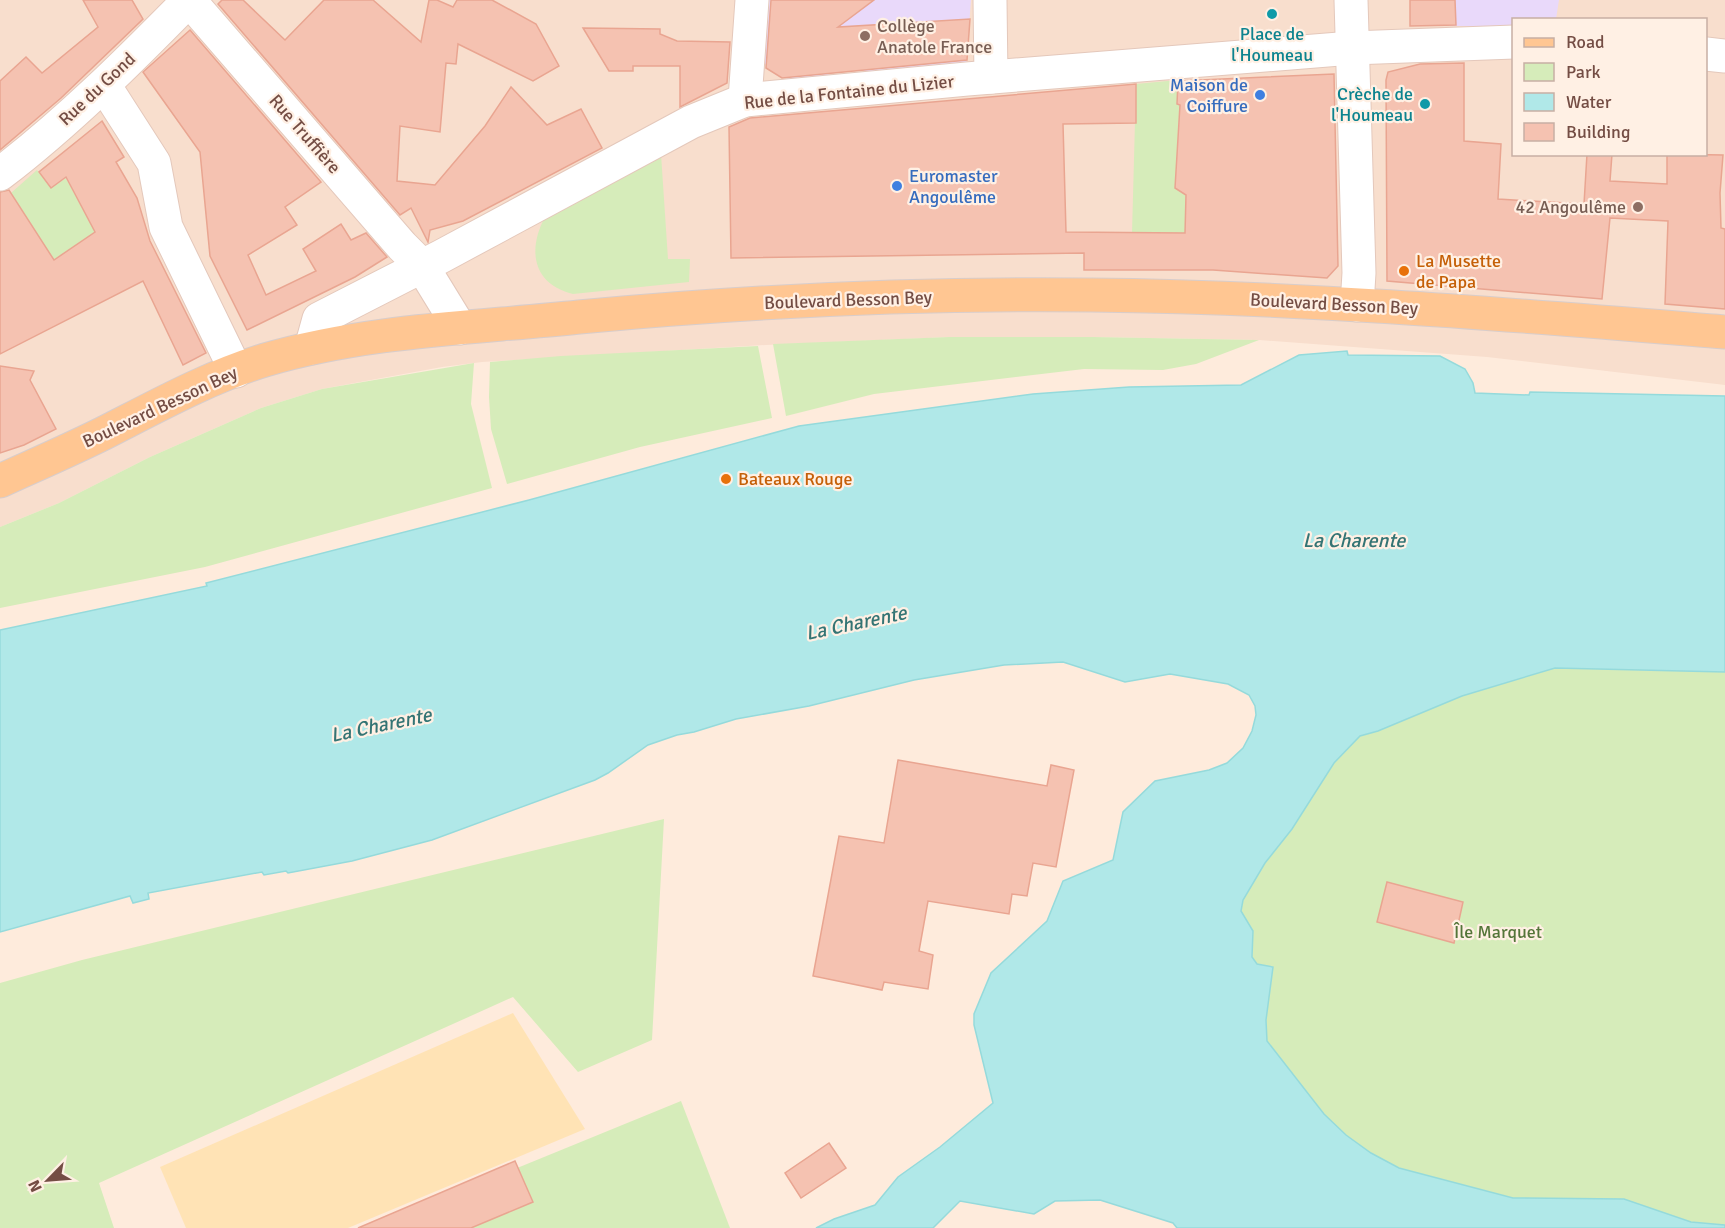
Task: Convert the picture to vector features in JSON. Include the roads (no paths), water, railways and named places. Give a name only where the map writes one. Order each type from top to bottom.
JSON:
[{"type":"main road","name":"Boulevard Besson Bey","points":[[0,481],[80,445],[206,382],[261,361],[311,348],[388,334],[685,307],[837,298],[1092,295],[1451,310],[1725,332]]},
{"type":"street","points":[[745,100],[752,0]]},
{"type":"street","points":[[990,0],[991,77]]},
{"type":"street","points":[[1351,0],[1359,273],[1357,305]]},
{"type":"street","name":"Rue du Gond","points":[[0,174],[28,153],[104,85],[176,4]]},
{"type":"street","name":"Rue Truffière","points":[[176,4],[422,266],[460,327]]},
{"type":"street","name":"Rue de la Fontaine du Lizier","points":[[311,348],[319,319],[680,127],[745,100],[991,77],[1352,48],[1512,42]]},
{"type":"street","points":[[1707,54],[1725,56]]},
{"type":"street","points":[[104,85],[154,163],[166,226],[236,371]]},
{"type":"water","name":"La Charente","points":[[1347,351],[1348,355],[1440,356],[1465,369],[1473,383],[1475,393],[1725,396],[1725,672],[1555,668],[1462,696],[1378,731],[1360,736],[1334,763],[1292,829],[1265,863],[1243,900],[1241,911],[1253,931],[1252,957],[1257,964],[1273,967],[1266,1020],[1267,1041],[1324,1114],[1346,1135],[1371,1153],[1399,1168],[1513,1198],[1624,1199],[1691,1222],[1725,1225],[1725,1228],[1177,1228],[1173,1223],[1100,1200],[1055,1201],[1034,1214],[960,1201],[933,1228],[816,1228],[834,1219],[875,1205],[898,1177],[940,1147],[993,1103],[974,1025],[974,1014],[991,973],[1047,921],[1063,881],[1113,860],[1123,812],[1155,781],[1209,770],[1227,763],[1243,748],[1252,731],[1256,715],[1255,706],[1249,695],[1228,684],[1170,674],[1125,682],[1063,662],[1004,665],[914,680],[809,706],[736,719],[648,745],[595,780],[432,840],[352,861],[288,873],[286,871],[264,875],[262,872],[148,893],[149,899],[133,903],[130,896],[0,932],[0,630],[207,586],[206,583],[529,500],[799,426],[1033,394],[1129,387],[1241,385],[1299,355]]},
{"type":"place","name":"Place de l'Houmeau","points":[[1272,14]]},
{"type":"place","name":"Collège Anatole France","points":[[865,36]]},
{"type":"place","name":"Maison de Coiffure","points":[[1260,95]]},
{"type":"place","name":"Crèche de l'Houmeau","points":[[1425,104]]},
{"type":"place","name":"Euromaster Angoulême","points":[[897,186]]},
{"type":"place","name":"42 Angoulême","points":[[1638,207]]},
{"type":"place","name":"La Musette de Papa","points":[[1404,271]]},
{"type":"place","name":"Bateaux Rouge","points":[[726,479]]},
{"type":"park label","name":"Île Marquet","points":[[1498,932]]}]
